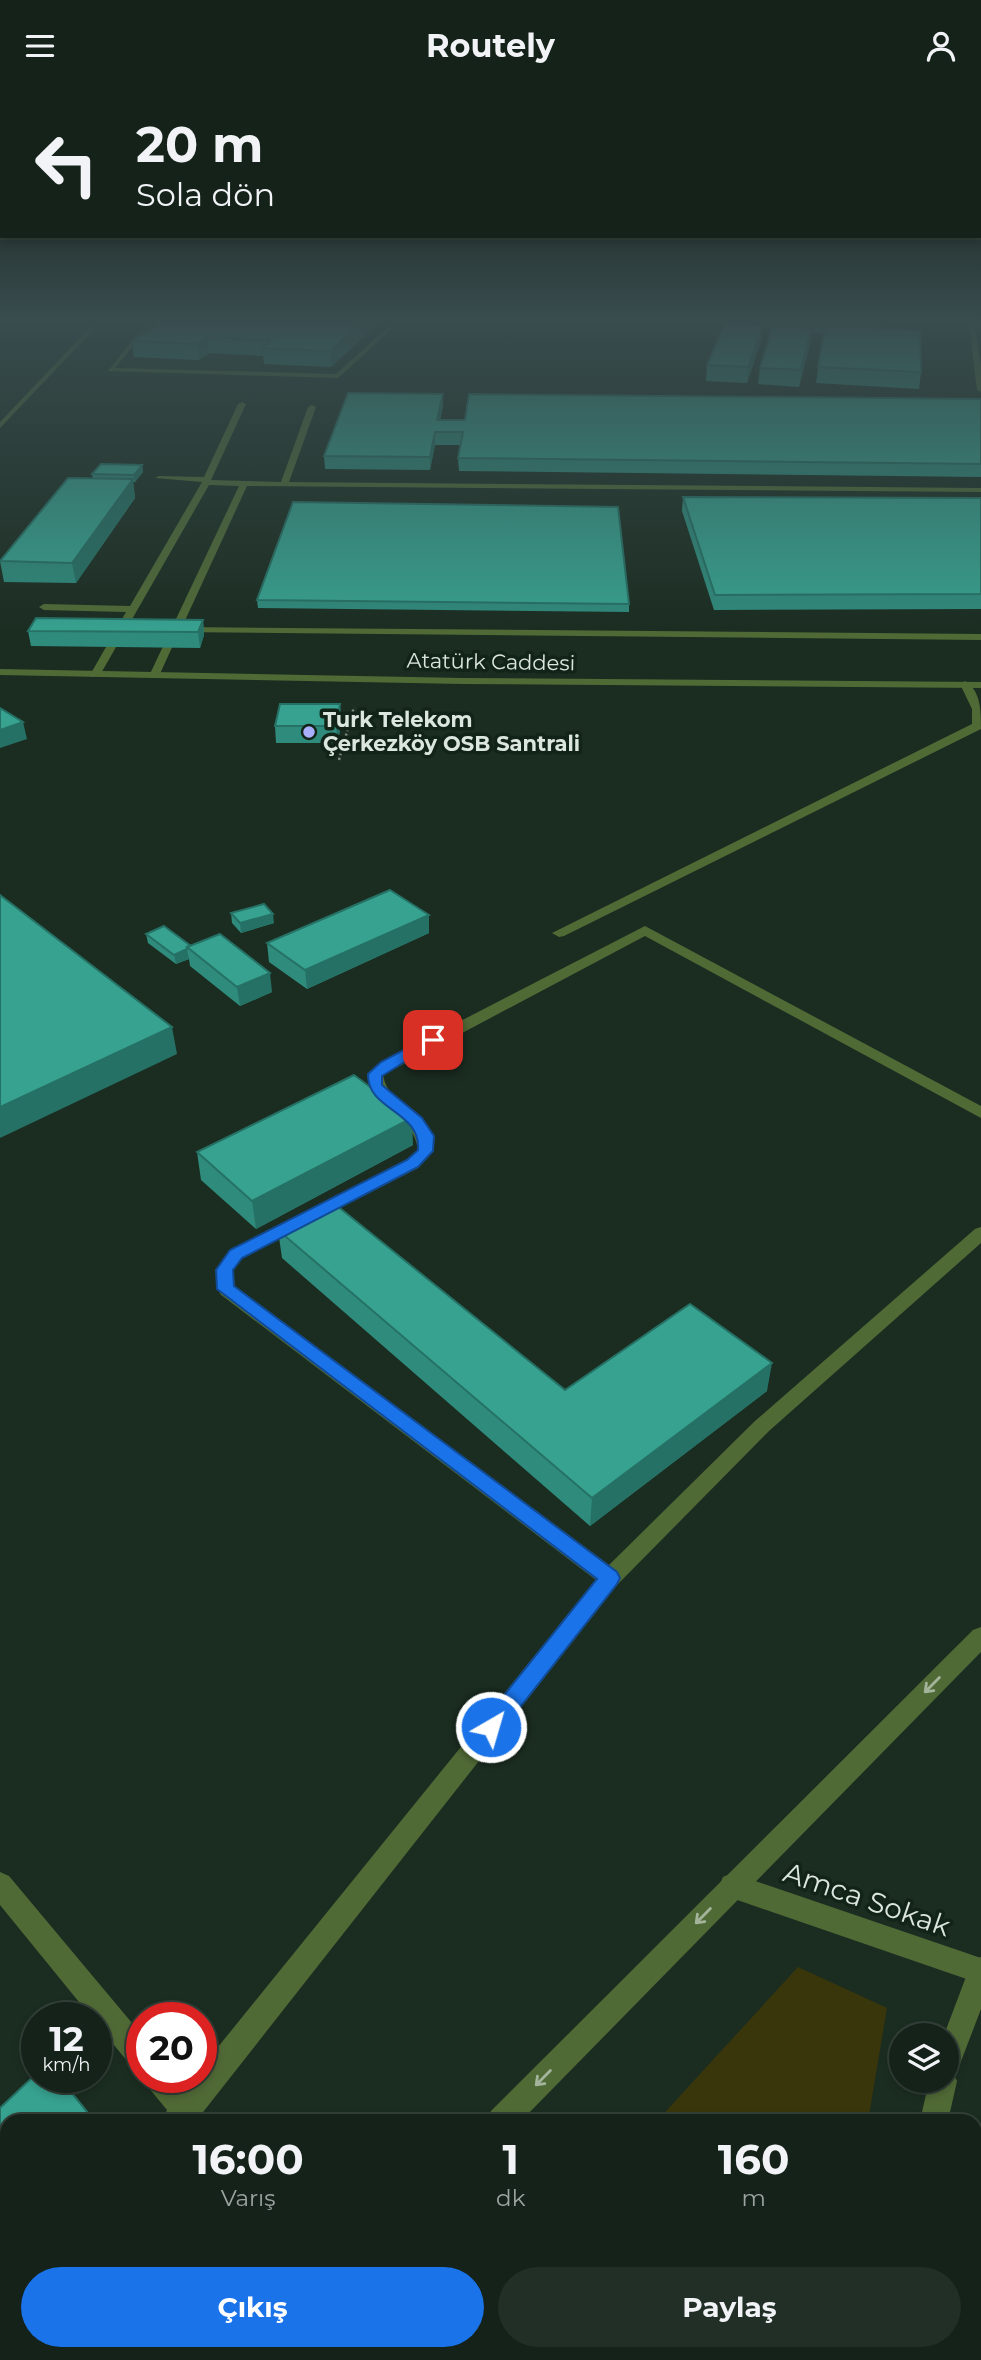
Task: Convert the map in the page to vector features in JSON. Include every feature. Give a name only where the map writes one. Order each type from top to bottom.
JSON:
[{"type":"street","points":[[95,674],[207,481],[233,424]]},
{"type":"street","points":[[284,484],[306,424]]},
{"type":"street","points":[[159,478],[244,484],[981,490]]},
{"type":"street","points":[[154,676],[244,484]]},
{"type":"street","points":[[44,607],[132,609]]},
{"type":"street","points":[[174,630],[981,637]]},
{"type":"street","name":"Atatürk Caddesi","points":[[0,672],[463,681],[981,685]]},
{"type":"street","points":[[559,933],[978,726],[978,709],[965,684]]},
{"type":"street","points":[[610,1578],[226,1289],[224,1270],[236,1254],[412,1164],[425,1151],[426,1136],[417,1122],[381,1094],[375,1085],[375,1074],[386,1065],[645,930],[981,1113]]},
{"type":"street","points":[[183,2114],[610,1578],[762,1426],[981,1233]]},
{"type":"street","points":[[507,2114],[981,1637]]},
{"type":"street","points":[[0,1885],[126,2038]]},
{"type":"street","name":"Amca Sokak","points":[[732,1886],[981,1971]]},
{"type":"street","points":[[959,2032],[981,1971]]},
{"type":"street","points":[[167,2093],[180,2114]]},
{"type":"street","points":[[936,2114],[940,2093]]},
{"type":"path","points":[[339,760],[355,704]]},
{"type":"shaded area","points":[[798,1967],[887,2008],[869,2114],[663,2114]]},
{"type":"building","points":[[336,424],[981,424],[981,464],[458,458],[463,432],[435,432],[430,457],[324,456]]},
{"type":"building","points":[[101,464],[142,465],[134,475],[92,474]]},
{"type":"building","points":[[68,478],[133,479],[72,563],[0,561]]},
{"type":"building","points":[[683,497],[981,498],[981,594],[715,595]]},
{"type":"building","points":[[293,502],[618,507],[629,604],[257,600]]},
{"type":"building","points":[[36,618],[203,620],[198,632],[28,631]]},
{"type":"building","points":[[280,704],[340,704],[336,726],[275,726]]},
{"type":"building","points":[[0,708],[23,722],[0,730]]},
{"type":"building","points":[[390,890],[429,915],[305,970],[267,943]]},
{"type":"building","points":[[0,895],[172,1027],[0,1107]]},
{"type":"building","points":[[264,904],[273,914],[240,923],[231,913]]},
{"type":"building","points":[[164,926],[191,946],[174,955],[146,934]]},
{"type":"building","points":[[220,934],[270,973],[237,987],[187,947]]},
{"type":"building","points":[[354,1075],[412,1118],[252,1201],[197,1152]]},
{"type":"building","points":[[331,1201],[565,1390],[690,1304],[772,1363],[592,1498],[278,1230]]},
{"type":"building","points":[[21,2088],[21,2093],[72,2093],[89,2114],[0,2114],[0,2108]]},
{"type":"place","name":"Turk Telekom Çerkezköy OSB Santrali","points":[[309,732]]},
{"type":"route","points":[[433,1040],[386,1065],[375,1074],[375,1085],[381,1094],[417,1122],[426,1136],[425,1151],[412,1164],[236,1254],[224,1270],[226,1289],[610,1578],[491,1727]]}]
